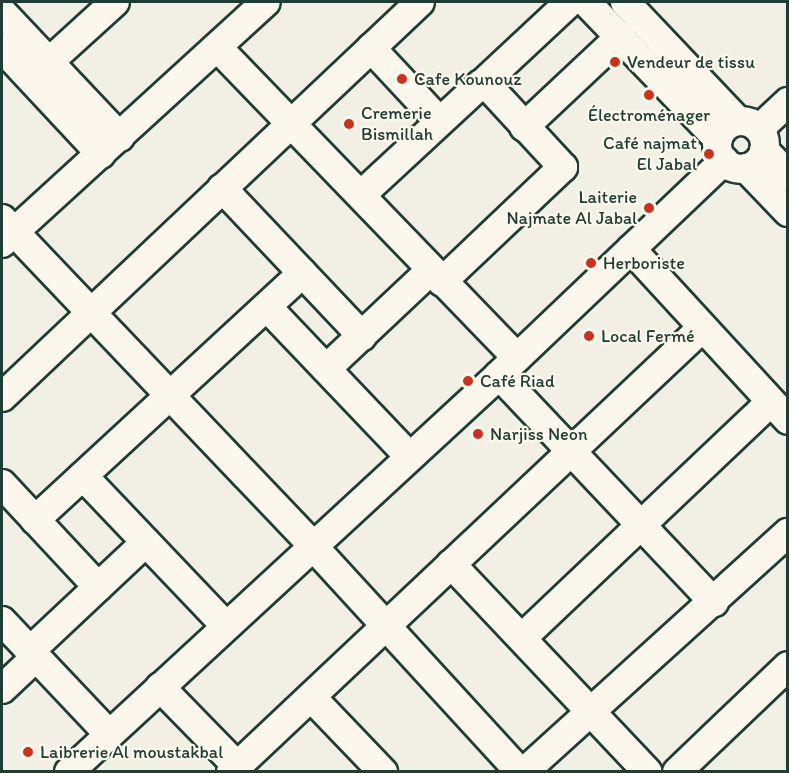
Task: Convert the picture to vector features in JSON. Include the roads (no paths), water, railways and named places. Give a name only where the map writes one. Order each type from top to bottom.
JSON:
[{"type":"street","points":[[49,62],[114,2]]},
{"type":"street","points":[[266,2],[110,146],[6,232],[90,311],[522,771],[595,712],[788,533]]},
{"type":"street","points":[[2,397],[90,311],[420,2]]},
{"type":"street","points":[[361,195],[570,2]]},
{"type":"street","points":[[586,2],[621,37],[741,145],[788,175]]},
{"type":"street","points":[[625,2],[741,145],[788,212]]},
{"type":"street","points":[[2,12],[49,62],[110,146]]},
{"type":"street","points":[[524,127],[621,37]]},
{"type":"street","points":[[217,47],[292,122],[436,276],[571,451],[714,602]]},
{"type":"street","points":[[2,48],[110,146]]},
{"type":"street","points":[[371,48],[439,121]]},
{"type":"street","points":[[326,369],[563,167],[483,83]]},
{"type":"street","points":[[69,771],[311,544],[508,367],[788,102]]},
{"type":"street","points":[[222,188],[362,336]]},
{"type":"street","points":[[522,638],[640,524],[779,411],[631,249]]},
{"type":"street","points":[[35,520],[303,273]]},
{"type":"street","points":[[267,307],[409,456]]},
{"type":"street","points":[[160,687],[234,769],[312,698],[702,328]]},
{"type":"street","points":[[82,476],[226,626]]},
{"type":"street","points":[[2,484],[99,586]]},
{"type":"street","points":[[2,689],[99,586],[146,542]]},
{"type":"street","points":[[451,564],[595,712],[648,771]]},
{"type":"street","points":[[2,621],[109,734]]},
{"type":"street","points":[[677,771],[788,666]]},
{"type":"street","points":[[312,698],[377,769]]},
{"type":"place","name":"Vendeur de tissu","points":[[615,62]]},
{"type":"place","name":"Cafe Kounouz","points":[[402,79]]},
{"type":"place","name":"Électroménager","points":[[649,95]]},
{"type":"place","name":"Cremerie Bismillah","points":[[349,124]]},
{"type":"place","name":"Café najmat El Jabal","points":[[709,154]]},
{"type":"place","name":"Laiterie Najmate Al Jabal","points":[[649,208]]},
{"type":"place","name":"Herboriste","points":[[591,263]]},
{"type":"place","name":"Local Fermé","points":[[589,336]]},
{"type":"place","name":"Café Riad","points":[[468,381]]},
{"type":"place","name":"Narjiss Neon","points":[[478,434]]},
{"type":"place","name":"Laibrerie Al moustakbal","points":[[28,752]]}]
